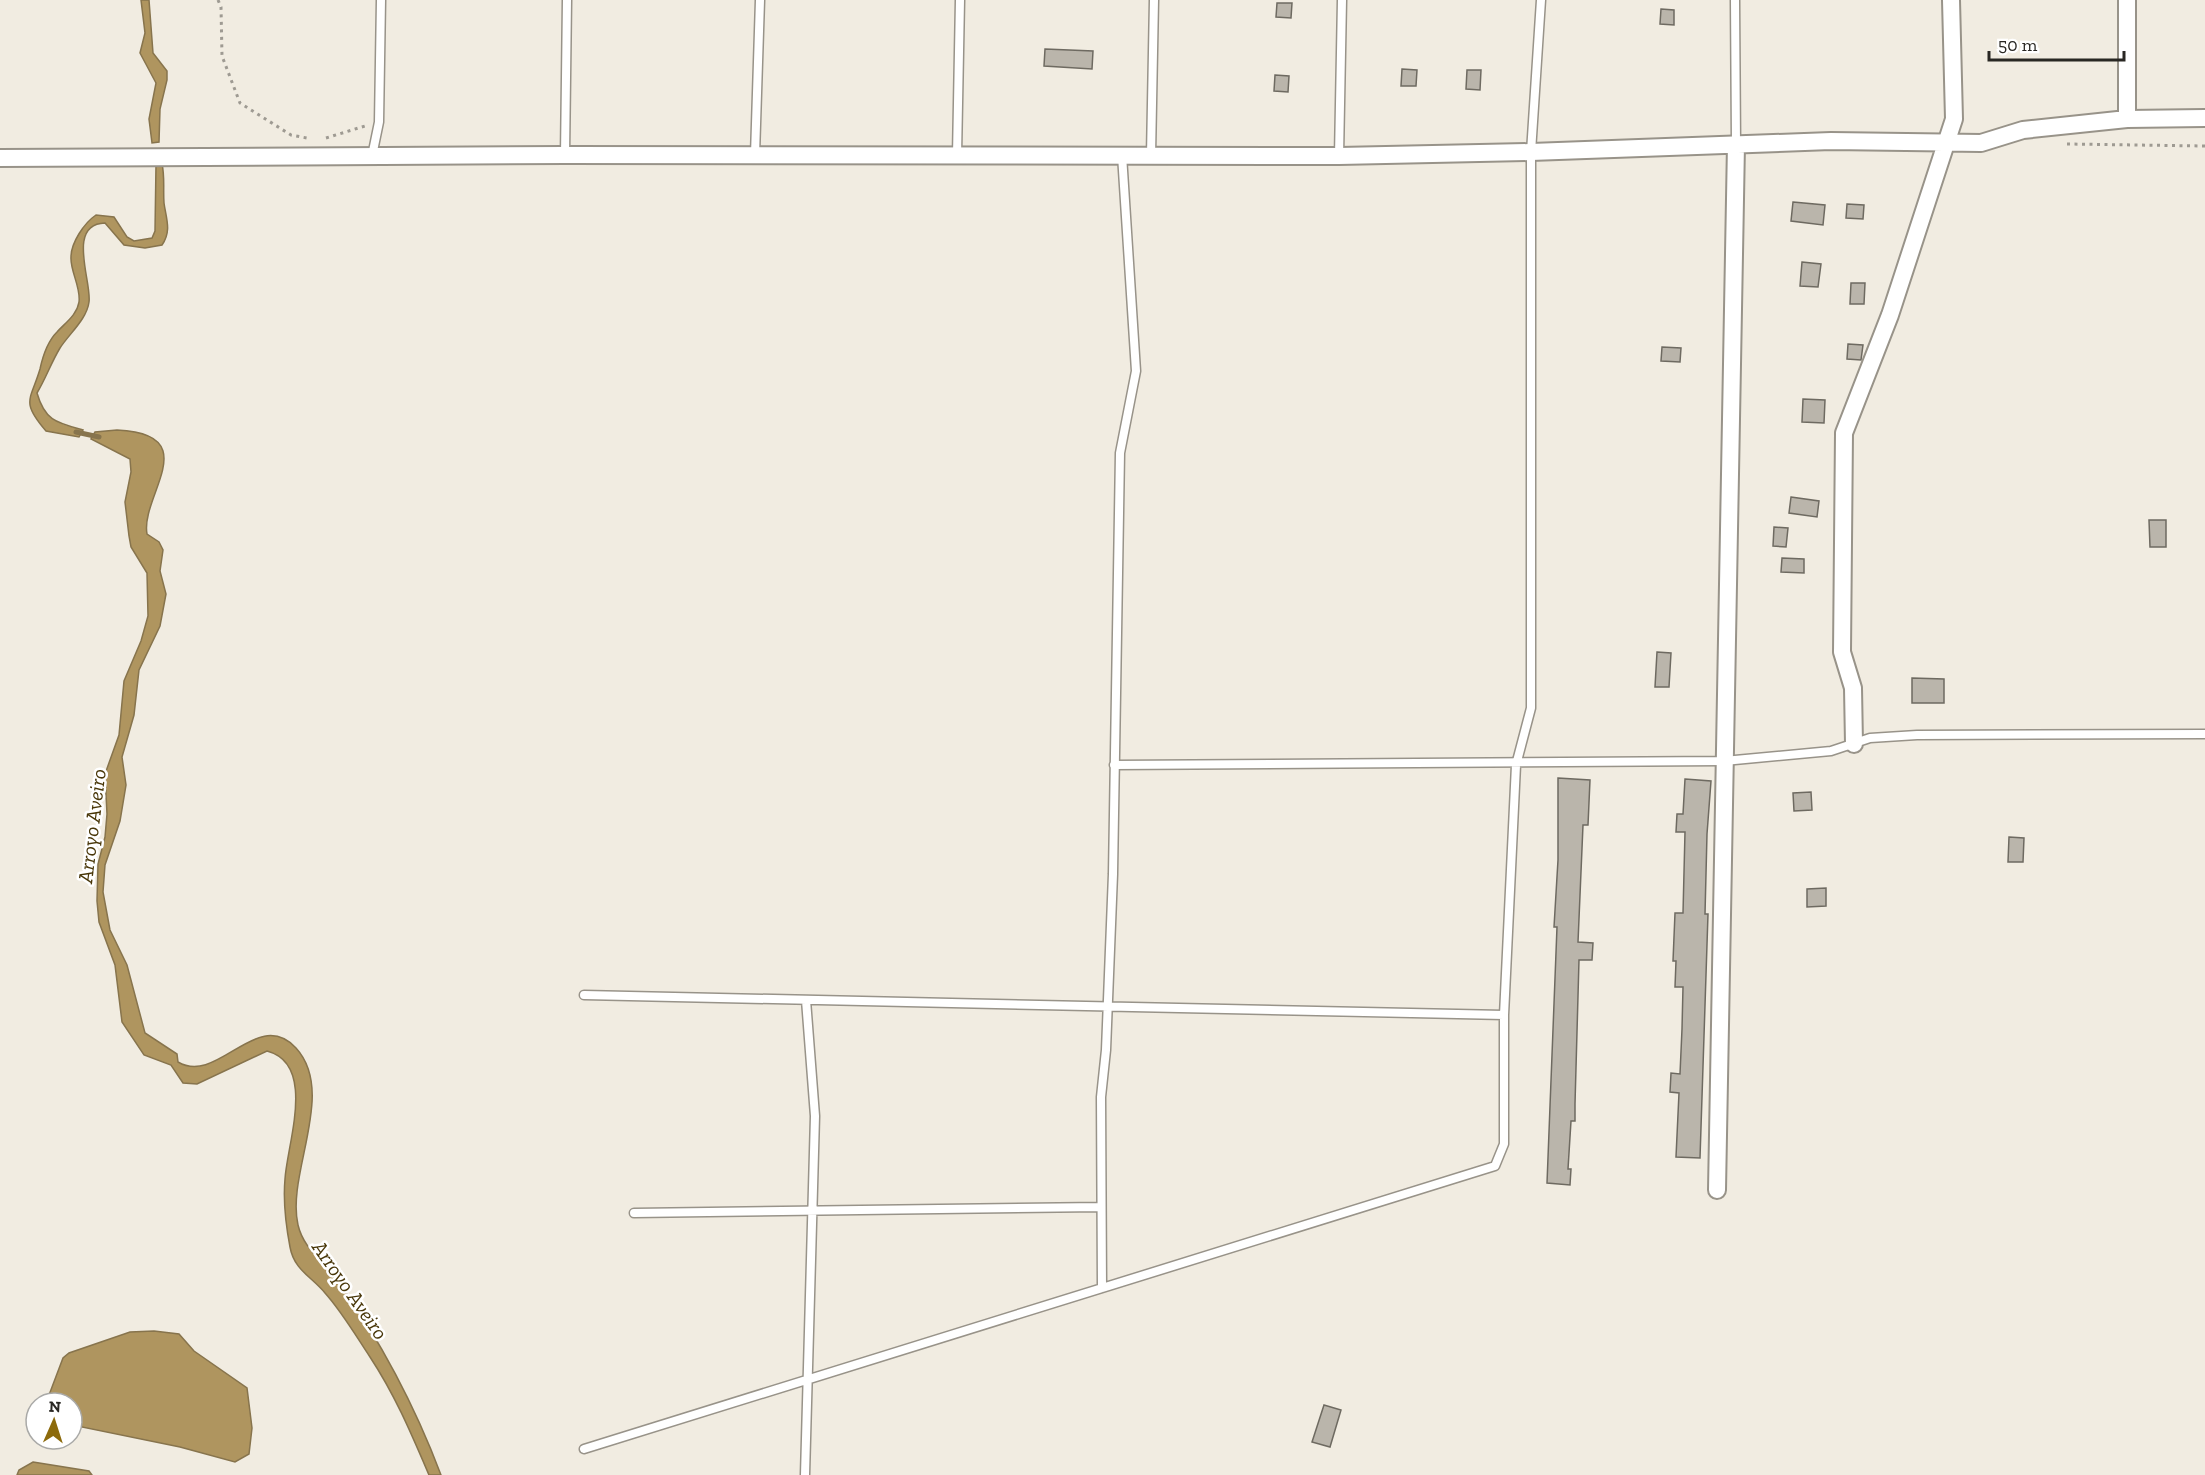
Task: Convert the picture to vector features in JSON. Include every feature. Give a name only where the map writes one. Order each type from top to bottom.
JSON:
[{"type":"street","points":[[1854,744],[1853,688],[1842,652],[1844,432],[1890,315],[1954,119],[1951,0]]},
{"type":"street","points":[[2127,0],[2127,119]]},
{"type":"street","points":[[0,158],[565,155],[1339,156],[1531,153],[1831,141],[1981,143],[2023,130],[2127,119],[2205,118]]},
{"type":"street","points":[[1717,1190],[1736,144]]},
{"type":"lane","points":[[372,156],[379,122],[381,0]]},
{"type":"lane","points":[[565,155],[567,0]]},
{"type":"lane","points":[[755,155],[760,0]]},
{"type":"lane","points":[[957,155],[960,0]]},
{"type":"lane","points":[[1151,155],[1154,0]]},
{"type":"lane","points":[[1339,156],[1342,0]]},
{"type":"lane","points":[[584,1449],[1495,1166],[1504,1144],[1504,1015],[1516,765],[1531,708],[1531,153],[1541,0]]},
{"type":"lane","points":[[1735,0],[1736,144]]},
{"type":"lane","points":[[1102,1288],[1101,1096],[1108,1007],[1113,873],[1120,453],[1136,371],[1122,155]]},
{"type":"lane","points":[[1114,765],[1516,765],[1724,761],[1831,751],[1870,738],[1917,735],[2205,734]]},
{"type":"lane","points":[[584,995],[1504,1015]]},
{"type":"lane","points":[[805,1475],[810,1378],[815,1116],[806,1000]]},
{"type":"lane","points":[[634,1213],[1101,1207]]},
{"type":"path","points":[[218,0],[221,7],[222,56],[240,104],[291,135],[310,138]]},
{"type":"path","points":[[320,140],[379,122]]},
{"type":"path","points":[[2063,144],[2205,146]]},
{"type":"shaded area","points":[[141,0],[149,0],[153,53],[167,71],[160,109],[159,142],[152,143],[149,119],[156,83],[140,53],[145,33]]},
{"type":"shaded area","points":[[162,164],[168,230],[162,245],[145,248],[124,245],[105,223],[93,226],[86,233],[84,255],[89,293],[88,308],[60,348],[37,393],[48,415],[59,423],[83,430],[79,437],[46,431],[33,413],[30,400],[48,344],[78,307],[79,296],[71,262],[76,240],[87,223],[96,215],[114,217],[127,237],[134,241],[152,238],[155,231],[156,165]]},
{"type":"shaded area","points":[[117,430],[144,434],[158,443],[164,455],[163,469],[147,519],[147,534],[159,542],[163,550],[160,571],[166,594],[160,626],[139,670],[134,715],[122,757],[126,785],[120,821],[105,865],[103,892],[110,930],[127,965],[145,1033],[177,1054],[178,1062],[193,1067],[208,1064],[252,1040],[267,1036],[281,1038],[296,1048],[307,1066],[312,1087],[311,1110],[298,1182],[296,1204],[298,1225],[309,1248],[337,1279],[382,1350],[420,1424],[441,1475],[429,1475],[379,1371],[337,1308],[320,1287],[299,1267],[292,1255],[286,1222],[284,1187],[296,1107],[291,1072],[282,1059],[267,1051],[197,1084],[183,1083],[171,1065],[144,1055],[122,1022],[115,965],[99,922],[98,864],[105,837],[107,814],[105,774],[119,735],[124,681],[141,641],[148,616],[147,573],[131,547],[125,502],[131,472],[130,459],[91,439],[95,432]]},
{"type":"shaded area","points":[[154,1331],[179,1334],[194,1351],[247,1388],[252,1428],[249,1454],[235,1462],[180,1447],[84,1427],[84,1391],[51,1391],[63,1358],[69,1353],[130,1332]]},
{"type":"shaded area","points":[[33,1462],[89,1471],[92,1475],[17,1475],[19,1470]]},
{"type":"building","points":[[1277,3],[1292,3],[1291,18],[1276,17]]},
{"type":"building","points":[[1661,9],[1674,10],[1674,25],[1660,24]]},
{"type":"building","points":[[1045,49],[1093,51],[1092,69],[1044,66]]},
{"type":"building","points":[[1402,69],[1417,70],[1416,86],[1401,86]]},
{"type":"building","points":[[1467,70],[1481,70],[1480,90],[1466,89]]},
{"type":"building","points":[[1275,75],[1289,76],[1288,92],[1274,91]]},
{"type":"building","points":[[1793,202],[1825,205],[1823,225],[1791,221]]},
{"type":"building","points":[[1847,204],[1864,205],[1863,219],[1846,218]]},
{"type":"building","points":[[1802,262],[1821,264],[1818,287],[1800,286]]},
{"type":"building","points":[[1851,283],[1865,283],[1864,304],[1850,304]]},
{"type":"building","points":[[1848,344],[1863,345],[1861,360],[1847,359]]},
{"type":"building","points":[[1662,347],[1681,348],[1680,362],[1661,361]]},
{"type":"building","points":[[1803,399],[1825,400],[1824,423],[1802,422]]},
{"type":"building","points":[[1791,497],[1819,501],[1817,517],[1789,513]]},
{"type":"building","points":[[2149,520],[2166,520],[2166,547],[2150,547]]},
{"type":"building","points":[[1774,527],[1788,528],[1786,547],[1773,546]]},
{"type":"building","points":[[1782,558],[1804,559],[1804,573],[1781,572]]},
{"type":"building","points":[[1657,652],[1671,653],[1669,687],[1655,687]]},
{"type":"building","points":[[1912,678],[1944,679],[1944,703],[1912,703]]},
{"type":"building","points":[[1558,778],[1590,780],[1588,825],[1583,825],[1578,942],[1593,943],[1592,960],[1579,960],[1575,1121],[1571,1121],[1568,1169],[1571,1169],[1570,1185],[1547,1183],[1557,927],[1554,927],[1558,860]]},
{"type":"building","points":[[1685,779],[1711,781],[1707,834],[1705,914],[1708,914],[1700,1158],[1676,1157],[1679,1093],[1670,1092],[1671,1073],[1680,1074],[1683,987],[1675,987],[1676,961],[1673,961],[1675,913],[1683,913],[1685,832],[1676,832],[1677,814],[1683,814]]},
{"type":"building","points":[[1811,792],[1812,810],[1794,811],[1793,793]]},
{"type":"building","points":[[2009,837],[2024,838],[2023,862],[2008,862]]},
{"type":"building","points":[[1826,888],[1826,906],[1807,907],[1807,889]]},
{"type":"building","points":[[1324,1405],[1341,1410],[1330,1447],[1312,1442]]},
{"type":"waterway","name":"Arroyo Aveiro","points":[[76,432],[99,437]]}]
